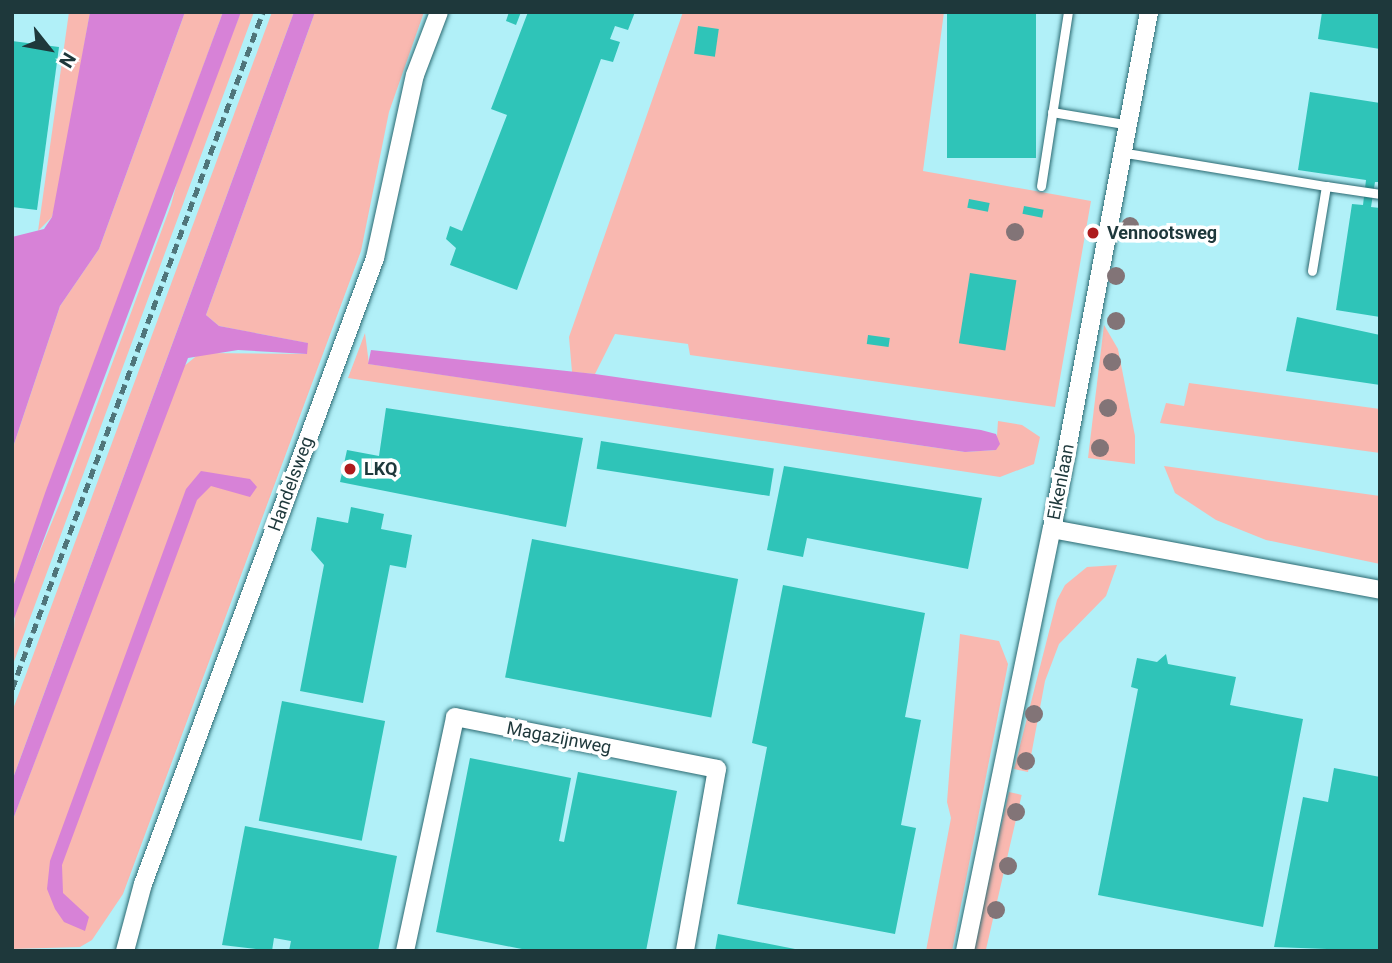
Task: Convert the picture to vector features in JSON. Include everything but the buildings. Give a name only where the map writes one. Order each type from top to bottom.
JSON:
[{"type":"street","name":"Handelsweg","points":[[125,951],[143,884],[375,258],[415,75],[439,12]]},
{"type":"street","name":"Eikenlaan","points":[[965,951],[1126,153],[1149,12]]},
{"type":"street","points":[[1052,529],[1380,590]]},
{"type":"street","name":"Magazijnweg","points":[[405,951],[455,717],[717,769],[685,951]]},
{"type":"lane","points":[[1041,186],[1068,12]]},
{"type":"lane","points":[[1052,112],[1130,125]]},
{"type":"lane","points":[[1126,153],[1380,194]]},
{"type":"lane","points":[[1312,271],[1326,186]]},
{"type":"shaded area","points":[[69,12],[90,12],[60,186],[52,217],[38,231]]},
{"type":"shaded area","points":[[90,12],[185,12],[99,249],[60,306],[12,450],[12,237],[44,229],[52,217]]},
{"type":"shaded area","points":[[185,12],[223,12],[12,590],[12,450],[60,306],[99,249]]},
{"type":"shaded area","points":[[223,12],[241,12],[12,624],[12,590],[45,493]]},
{"type":"shaded area","points":[[241,12],[254,12],[12,667],[15,611],[64,493],[171,205],[185,152]]},
{"type":"shaded area","points":[[272,12],[294,12],[12,781],[12,712]]},
{"type":"shaded area","points":[[294,12],[315,12],[206,315],[219,326],[308,343],[307,354],[238,350],[188,358],[12,822],[12,781]]},
{"type":"shaded area","points":[[315,12],[424,12],[389,112],[361,251],[123,894],[92,940],[80,947],[12,949],[12,822],[183,367],[200,353],[307,354],[307,343],[219,326],[206,315]]},
{"type":"shaded area","points":[[683,12],[944,12],[923,171],[1091,201],[1055,407],[690,355],[688,344],[615,334],[595,374],[572,372],[569,337]]},
{"type":"shaded area","points":[[1104,325],[1118,349],[1135,436],[1135,464],[1088,458]]},
{"type":"shaded area","points":[[365,333],[369,364],[965,452],[996,450],[998,421],[1022,425],[1040,437],[1034,464],[1000,477],[348,378]]},
{"type":"shaded area","points":[[371,350],[595,374],[981,430],[996,434],[1000,444],[996,450],[965,452],[368,364]]},
{"type":"shaded area","points":[[1189,383],[1380,409],[1380,453],[1160,423],[1166,403],[1184,406]]},
{"type":"shaded area","points":[[1164,466],[1380,496],[1380,564],[1266,540],[1216,520],[1175,493]]},
{"type":"shaded area","points":[[201,471],[250,479],[257,487],[250,497],[211,486],[197,500],[62,865],[63,893],[89,917],[85,931],[64,922],[55,909],[47,889],[50,861],[186,489]]},
{"type":"shaded area","points":[[1117,565],[1106,596],[1059,644],[1045,681],[1028,772],[1014,769],[1057,600],[1065,585],[1087,567]]},
{"type":"shaded area","points":[[960,634],[999,641],[1008,664],[952,951],[926,951],[951,818],[947,802]]},
{"type":"shaded area","points":[[1009,792],[1022,795],[986,951],[973,950]]},
{"type":"railway","points":[[12,689],[263,12]]},
{"type":"place","name":"Vennootsweg","points":[[1093,233]]},
{"type":"place","name":"LKQ","points":[[350,469]]}]
